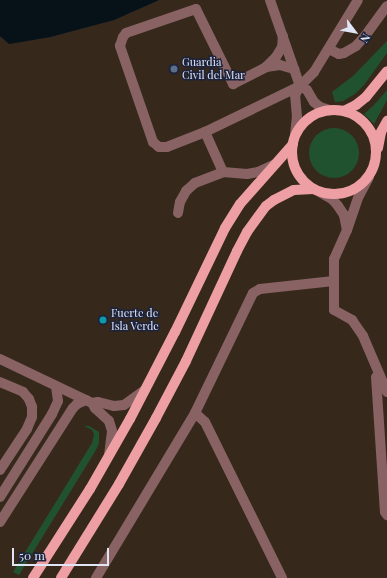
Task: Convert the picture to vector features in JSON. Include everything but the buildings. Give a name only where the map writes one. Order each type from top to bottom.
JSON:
[{"type":"main road","points":[[344,111],[356,105],[366,97],[387,71]]},
{"type":"main road","points":[[33,578],[110,455],[145,390],[225,228],[240,204],[275,164],[309,118],[321,112],[330,110],[344,111],[355,115],[368,127],[376,143],[377,152]]},
{"type":"main road","points":[[61,578],[119,484],[156,418],[186,361],[236,251],[247,232],[266,206],[274,200],[294,190],[317,191],[330,194],[348,192],[359,186],[369,177],[374,165],[381,132],[387,121]]},
{"type":"main road","points":[[294,139],[293,161],[296,170],[300,177],[317,191]]},
{"type":"street","points":[[270,0],[300,86],[307,90],[314,102],[320,107],[330,110]]},
{"type":"street","points":[[294,139],[297,117],[295,94],[300,86],[314,72],[358,0]]},
{"type":"street","points":[[329,49],[339,54],[344,53],[356,46],[366,36],[387,6]]},
{"type":"street","points":[[283,36],[282,47],[276,57],[266,67],[233,84],[196,9],[126,33],[120,46],[153,142],[159,147],[167,147],[205,132],[300,86]]},
{"type":"street","points":[[266,67],[280,65],[294,69]]},
{"type":"street","points":[[205,132],[224,172]]},
{"type":"street","points":[[178,213],[180,202],[186,192],[195,183],[224,172],[247,174],[258,172],[275,164]]},
{"type":"street","points":[[369,177],[359,196],[341,245],[334,258],[334,310],[352,320],[363,336],[387,392]]},
{"type":"street","points":[[317,191],[332,199],[338,206],[344,215],[347,230]]},
{"type":"street","points":[[96,578],[195,413],[253,293],[260,289],[334,281]]},
{"type":"street","points":[[0,359],[89,402],[109,421],[112,431],[110,455]]},
{"type":"street","points":[[376,369],[385,512],[387,515]]},
{"type":"street","points":[[0,382],[22,392],[29,399],[32,407],[32,417],[27,429],[0,470]]},
{"type":"street","points":[[0,497],[52,414],[58,401],[56,386]]},
{"type":"street","points":[[0,522],[77,404],[98,402],[114,406],[124,405],[145,390]]},
{"type":"street","points":[[195,413],[206,422],[282,578]]},
{"type":"shaded area","points":[[0,0],[159,0],[114,20],[50,37],[9,44],[0,36]]},
{"type":"shaded area","points":[[159,0],[387,0],[387,578],[0,578],[0,36],[9,44],[50,37],[114,20]]},
{"type":"green space","points":[[387,41],[387,53],[364,85],[355,94],[343,101],[335,102],[332,92],[353,76]]},
{"type":"green space","points":[[387,90],[387,100],[374,124],[364,114]]},
{"type":"green space","points":[[329,128],[339,128],[352,135],[359,148],[359,158],[352,171],[339,178],[329,178],[320,174],[313,167],[309,158],[309,148],[313,139],[320,132]]},
{"type":"green space","points":[[84,426],[89,426],[99,432],[99,443],[96,450],[19,575],[13,572],[92,443],[94,434],[92,430]]},
{"type":"place","name":"Guardia Civil del Mar","points":[[174,69]]},
{"type":"place","name":"Fuerte de Isla Verde","points":[[103,320]]}]
